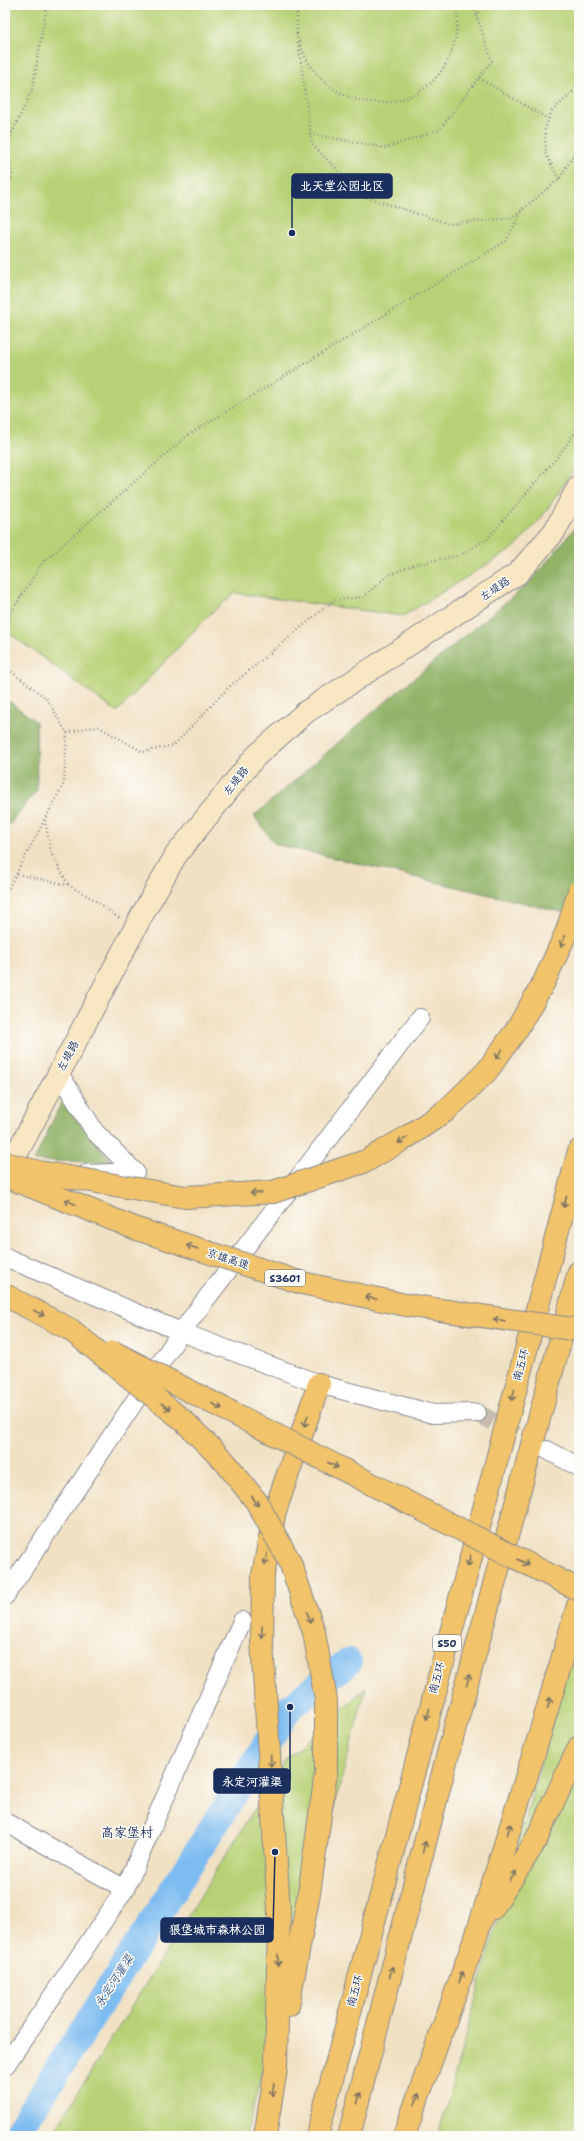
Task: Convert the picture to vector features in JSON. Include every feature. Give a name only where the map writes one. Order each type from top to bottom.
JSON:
[{"type":"highway","points":[[5,1163],[39,1172],[186,1196],[273,1192],[366,1161],[407,1137],[447,1110],[487,1071],[517,1029],[544,982],[567,931],[579,890]]},
{"type":"highway","name":"南五环","points":[[317,2136],[579,1151]]},
{"type":"highway","name":"京雄高速","points":[[5,1176],[137,1229],[302,1283],[406,1305],[579,1330]]},
{"type":"highway","name":"S50","points":[[349,2136],[450,1746],[579,1272]]},
{"type":"highway","points":[[5,1295],[579,1590]]},
{"type":"highway","points":[[71,1330],[185,1422],[226,1463],[256,1501],[290,1562],[314,1632],[326,1700],[326,1772],[310,1887],[264,2136]]},
{"type":"highway","points":[[276,2069],[279,1921],[276,1834],[262,1643],[263,1574],[275,1511],[319,1384]]},
{"type":"highway","points":[[404,2136],[477,1933],[538,1740],[579,1602]]},
{"type":"highway","points":[[477,1933],[535,1842],[579,1748]]},
{"type":"main road","name":"左堤路","points":[[5,1176],[134,929],[176,855],[255,757],[306,712],[518,573],[554,532],[579,486]]},
{"type":"street","points":[[5,1596],[181,1332],[420,1018]]},
{"type":"street","points":[[5,1186],[69,1175],[135,1172],[95,1132],[59,1073]]},
{"type":"street","points":[[5,1257],[181,1332],[319,1384],[433,1414],[477,1413]]},
{"type":"street","points":[[546,1450],[579,1467]]},
{"type":"street","points":[[5,2066],[125,1889],[242,1621]]},
{"type":"street","points":[[5,1822],[125,1889]]},
{"type":"path","points":[[5,202],[12,175],[5,148],[32,90],[47,5]]},
{"type":"path","points":[[299,5],[297,13],[297,34],[312,144],[362,196],[449,224],[512,218],[560,179],[579,146]]},
{"type":"path","points":[[297,34],[304,56],[316,76],[334,91],[355,100],[378,103],[400,100],[421,90],[439,75],[451,56],[457,33],[455,5]]},
{"type":"path","points":[[310,134],[386,148],[439,130],[492,61],[473,5]]},
{"type":"path","points":[[476,16],[483,5]]},
{"type":"path","points":[[479,78],[548,118]]},
{"type":"path","points":[[560,179],[546,154],[545,130],[551,112],[573,92],[579,91]]},
{"type":"path","points":[[5,622],[43,562],[188,435],[506,241],[523,209]]},
{"type":"path","points":[[67,733],[87,728],[100,727],[143,752],[174,745],[228,688],[334,600],[363,597],[388,574],[416,564],[462,555],[487,539],[560,455],[579,427]]},
{"type":"path","points":[[5,667],[46,698],[67,733],[64,783],[5,895]]},
{"type":"path","points":[[45,820],[51,853],[68,884]]},
{"type":"path","points":[[17,874],[68,884],[93,899],[134,929]]},
{"type":"green space","points":[[5,5],[579,5],[579,462],[542,517],[514,548],[403,616],[235,593],[211,613],[117,712],[5,630]]},
{"type":"green space","points":[[579,523],[579,916],[275,844],[254,816],[371,714],[529,583]]},
{"type":"green space","points":[[5,698],[36,722],[37,790],[5,830]]},
{"type":"green space","points":[[62,1101],[112,1162],[34,1161]]},
{"type":"green space","points":[[579,1624],[579,2136],[438,2136]]},
{"type":"green space","points":[[366,1688],[246,2136],[51,2136],[285,1760]]},
{"type":"waterway","name":"永定河灌渠","points":[[15,2136],[290,1707],[348,1662]]},
{"type":"tunnel","points":[[477,1413],[544,1449]]},
{"type":"place","name":"北天堂公园北区","points":[[292,233]]},
{"type":"place","name":"永定河灌渠","points":[[290,1707]]},
{"type":"place","name":"狼垡城市森林公园","points":[[275,1852]]},
{"type":"district","name":"高家堡村","points":[[127,1832]]}]
